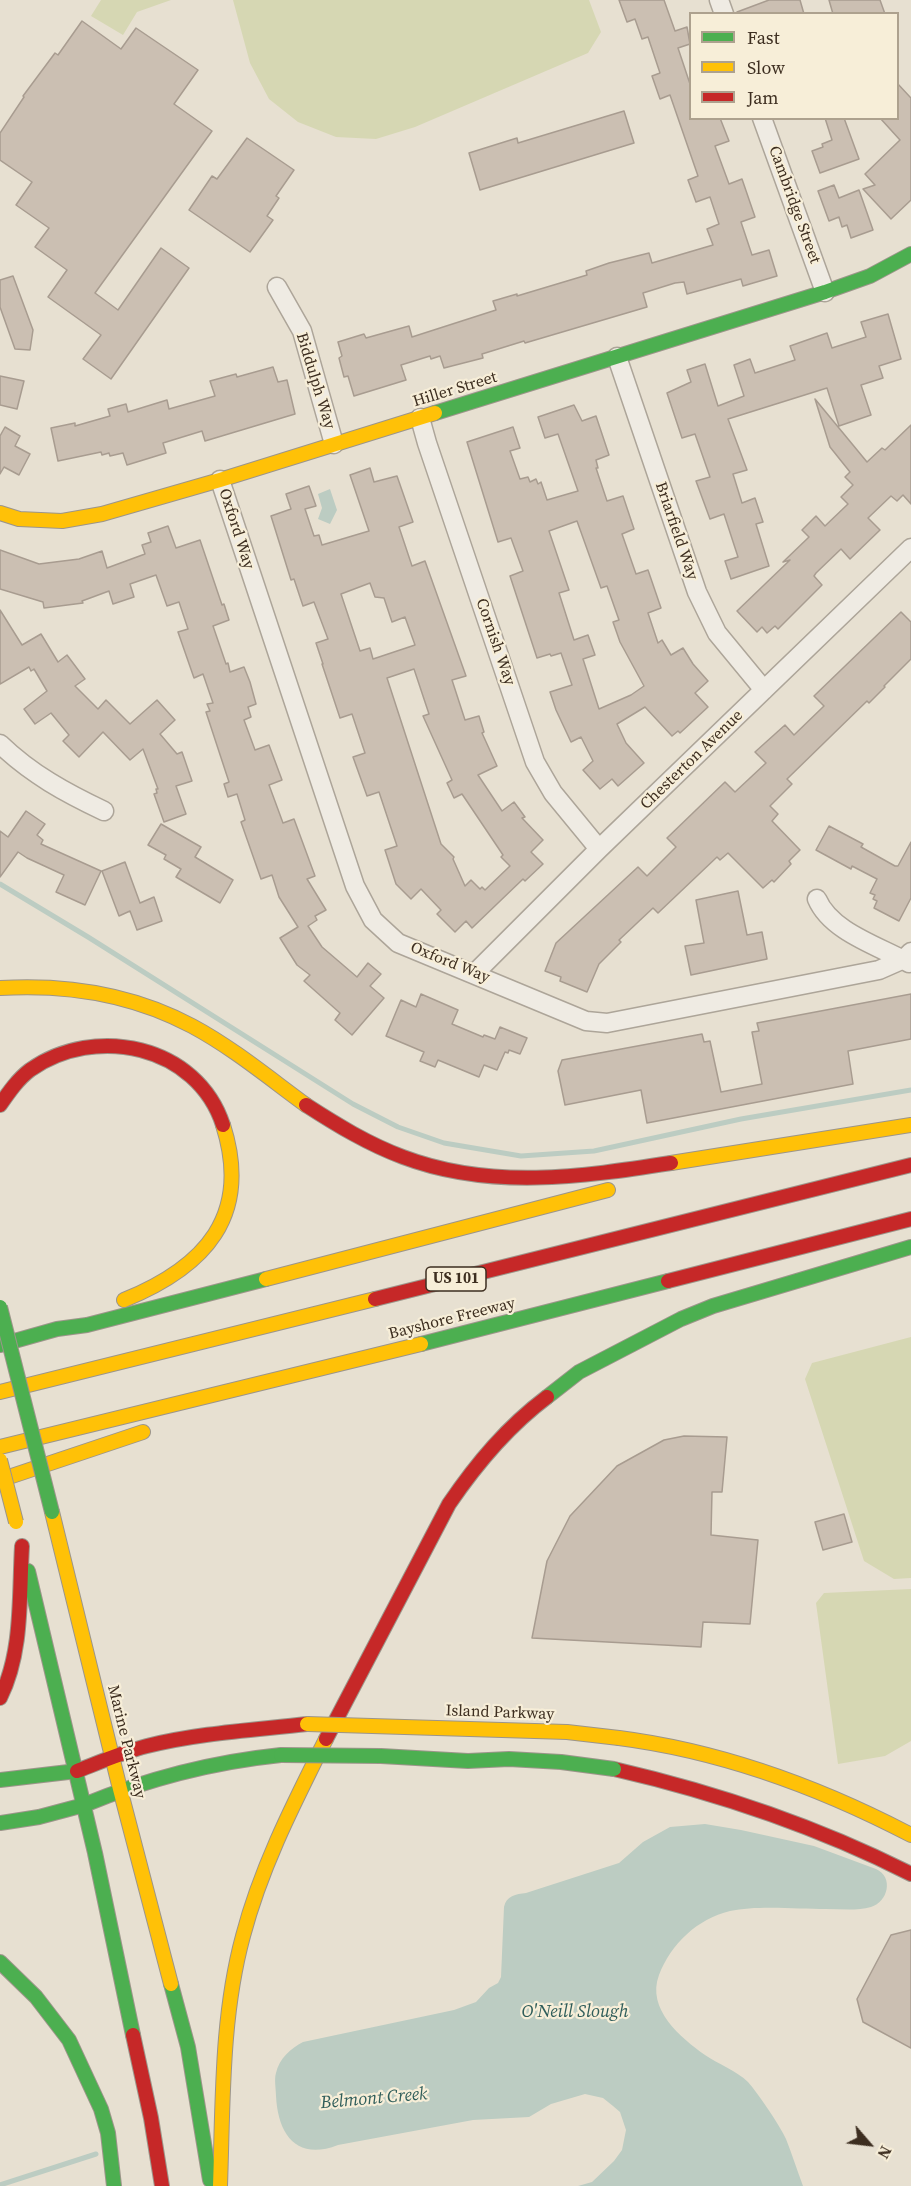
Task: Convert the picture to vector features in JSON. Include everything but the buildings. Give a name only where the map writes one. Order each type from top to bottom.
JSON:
[{"type":"main road","name":"Hiller Street","points":[[0,513],[19,519],[62,521],[102,514],[220,480],[825,292],[870,276],[911,254]]},
{"type":"main road","points":[[0,987],[30,986],[90,991],[146,1006],[216,1040],[289,1093],[351,1133],[379,1148],[428,1165],[493,1177],[523,1179],[594,1175],[911,1125]]},
{"type":"main road","points":[[0,1105],[12,1088],[31,1069],[54,1056],[102,1044],[125,1045],[149,1051],[171,1061],[192,1077],[214,1104],[231,1143],[233,1171],[230,1199],[221,1223],[208,1245],[189,1265],[166,1281],[57,1329]]},
{"type":"main road","points":[[0,1345],[57,1329],[87,1325],[609,1190],[661,1164]]},
{"type":"main road","name":"US 101","points":[[0,1392],[911,1165]]},
{"type":"main road","name":"Bayshore Freeway","points":[[0,1447],[377,1355],[911,1219]]},
{"type":"main road","points":[[220,2186],[224,2053],[234,1975],[254,1900],[267,1862],[304,1781],[429,1539],[471,1472],[496,1441],[529,1410],[579,1372],[681,1319],[746,1296],[911,1247]]},
{"type":"main road","name":"Marine Parkway","points":[[0,1306],[120,1789],[188,2047],[211,2186]]},
{"type":"main road","points":[[209,1410],[377,1355]]},
{"type":"main road","points":[[0,1480],[153,1429]]},
{"type":"main road","points":[[0,1460],[77,1772],[151,2118],[162,2186]]},
{"type":"main road","points":[[0,1698],[12,1671],[16,1647],[22,1546]]},
{"type":"main road","name":"Island Parkway","points":[[0,1780],[77,1772],[112,1757],[154,1745],[204,1736],[307,1724],[555,1731],[640,1740],[702,1755],[775,1777],[842,1801],[911,1835]]},
{"type":"main road","points":[[0,1824],[39,1817],[84,1804],[120,1789],[249,1758],[281,1755],[381,1755],[468,1761],[509,1759],[561,1762],[614,1769],[737,1800],[856,1846],[911,1874]]},
{"type":"main road","points":[[0,1962],[36,1997],[69,2040],[101,2109],[108,2133],[114,2186]]},
{"type":"street","name":"Cambridge Street","points":[[763,120],[825,292]]},
{"type":"street","name":"Biddulph Way","points":[[277,287],[302,331],[334,444]]},
{"type":"street","name":"Briarfield Way","points":[[617,357],[706,613],[717,633],[764,690]]},
{"type":"street","name":"Cornish Way","points":[[420,418],[535,762],[553,792],[599,849]]},
{"type":"street","name":"Oxford Way","points":[[220,480],[355,886],[373,920],[398,943],[586,1021],[607,1023],[879,970],[908,958]]},
{"type":"street","name":"Chesterton Avenue","points":[[475,974],[599,849],[911,548]]},
{"type":"street","points":[[0,744],[34,774],[104,811]]},
{"type":"street","points":[[818,899],[829,918],[864,941],[908,958]]},
{"type":"green space","points":[[101,0],[171,0],[137,12],[123,35],[91,16]]},
{"type":"green space","points":[[233,0],[589,0],[601,32],[588,53],[415,127],[376,139],[336,137],[298,122],[269,99],[250,63]]},
{"type":"green space","points":[[911,1337],[911,1578],[894,1579],[864,1561],[805,1379],[812,1363]]},
{"type":"green space","points":[[911,1589],[911,1741],[885,1756],[838,1764],[816,1603],[824,1593]]},
{"type":"water","points":[[330,489],[337,510],[330,524],[318,519],[322,508],[318,494]]},
{"type":"water","name":"O'Neill Slough","points":[[705,1824],[814,1846],[876,1869],[882,1873],[887,1883],[885,1895],[881,1900],[866,1908],[752,1908],[718,1915],[696,1927],[678,1943],[659,1975],[656,1988],[657,1999],[668,2021],[696,2048],[748,2082],[783,2134],[803,2186],[578,2186],[592,2182],[614,2161],[622,2150],[626,2130],[620,2112],[603,2098],[585,2094],[551,2104],[529,2117],[473,2120],[324,2149],[311,2150],[292,2141],[281,2122],[275,2078],[280,2063],[294,2047],[303,2042],[454,2010],[476,2002],[489,1988],[498,1983],[501,1977],[504,1907],[509,1898],[619,1863],[643,1842],[670,1827]]},
{"type":"waterway","points":[[0,884],[353,1104],[398,1127],[444,1143],[521,1156],[594,1151],[741,1119],[911,1090]]},
{"type":"waterway","name":"Belmont Creek","points":[[0,2185],[96,2154]]},
{"type":"traffic: fast","points":[[435,413],[825,292],[870,276],[911,254]]},
{"type":"traffic: fast","points":[[547,1397],[579,1372],[681,1319],[713,1306],[911,1247]]},
{"type":"traffic: fast","points":[[0,1345],[57,1329],[87,1325],[266,1279]]},
{"type":"traffic: fast","points":[[421,1344],[668,1281]]},
{"type":"traffic: fast","points":[[0,1307],[52,1512]]},
{"type":"traffic: fast","points":[[28,1571],[95,1853],[133,2035]]},
{"type":"traffic: fast","points":[[84,1805],[132,1787],[181,1773],[230,1762],[281,1755]]},
{"type":"traffic: fast","points":[[281,1755],[381,1756],[468,1761],[509,1759],[561,1762],[614,1769]]},
{"type":"traffic: fast","points":[[0,1780],[77,1771]]},
{"type":"traffic: fast","points":[[0,1823],[39,1817],[84,1805]]},
{"type":"traffic: fast","points":[[0,1962],[36,1997],[69,2040],[101,2109],[108,2133],[114,2186]]},
{"type":"traffic: fast","points":[[171,1984],[188,2047],[210,2180]]},
{"type":"traffic: slow","points":[[0,513],[19,519],[62,521],[102,514],[435,413]]},
{"type":"traffic: slow","points":[[0,988],[50,988],[99,993],[146,1006],[192,1026],[222,1044],[306,1105]]},
{"type":"traffic: slow","points":[[124,1300],[153,1287],[178,1272],[199,1254],[215,1234],[226,1212],[231,1186],[230,1157],[223,1125]]},
{"type":"traffic: slow","points":[[671,1163],[911,1125]]},
{"type":"traffic: slow","points":[[266,1279],[608,1190]]},
{"type":"traffic: slow","points":[[0,1392],[375,1299]]},
{"type":"traffic: slow","points":[[0,1447],[421,1344]]},
{"type":"traffic: slow","points":[[0,1480],[143,1432]]},
{"type":"traffic: slow","points":[[0,1460],[16,1522]]},
{"type":"traffic: slow","points":[[52,1512],[171,1984]]},
{"type":"traffic: slow","points":[[307,1724],[567,1732],[619,1738]]},
{"type":"traffic: slow","points":[[619,1738],[695,1752],[769,1774],[842,1802],[911,1835]]},
{"type":"traffic: slow","points":[[220,2186],[227,2029],[243,1936],[269,1860],[290,1811],[326,1739]]},
{"type":"traffic: jam","points":[[0,1105],[30,1070],[56,1056],[84,1048],[113,1046],[141,1050],[168,1060],[191,1076],[210,1098],[223,1125]]},
{"type":"traffic: jam","points":[[306,1105],[353,1134],[390,1152],[436,1167],[469,1174],[536,1178],[604,1173],[671,1163]]},
{"type":"traffic: jam","points":[[375,1299],[911,1165]]},
{"type":"traffic: jam","points":[[668,1281],[911,1219]]},
{"type":"traffic: jam","points":[[326,1739],[449,1504],[493,1446],[547,1397]]},
{"type":"traffic: jam","points":[[0,1698],[13,1662],[16,1643],[22,1546]]},
{"type":"traffic: jam","points":[[77,1771],[129,1751],[186,1738],[307,1724]]},
{"type":"traffic: jam","points":[[614,1769],[653,1778],[766,1812],[839,1841],[911,1874]]},
{"type":"traffic: jam","points":[[133,2035],[151,2118],[162,2186]]}]
